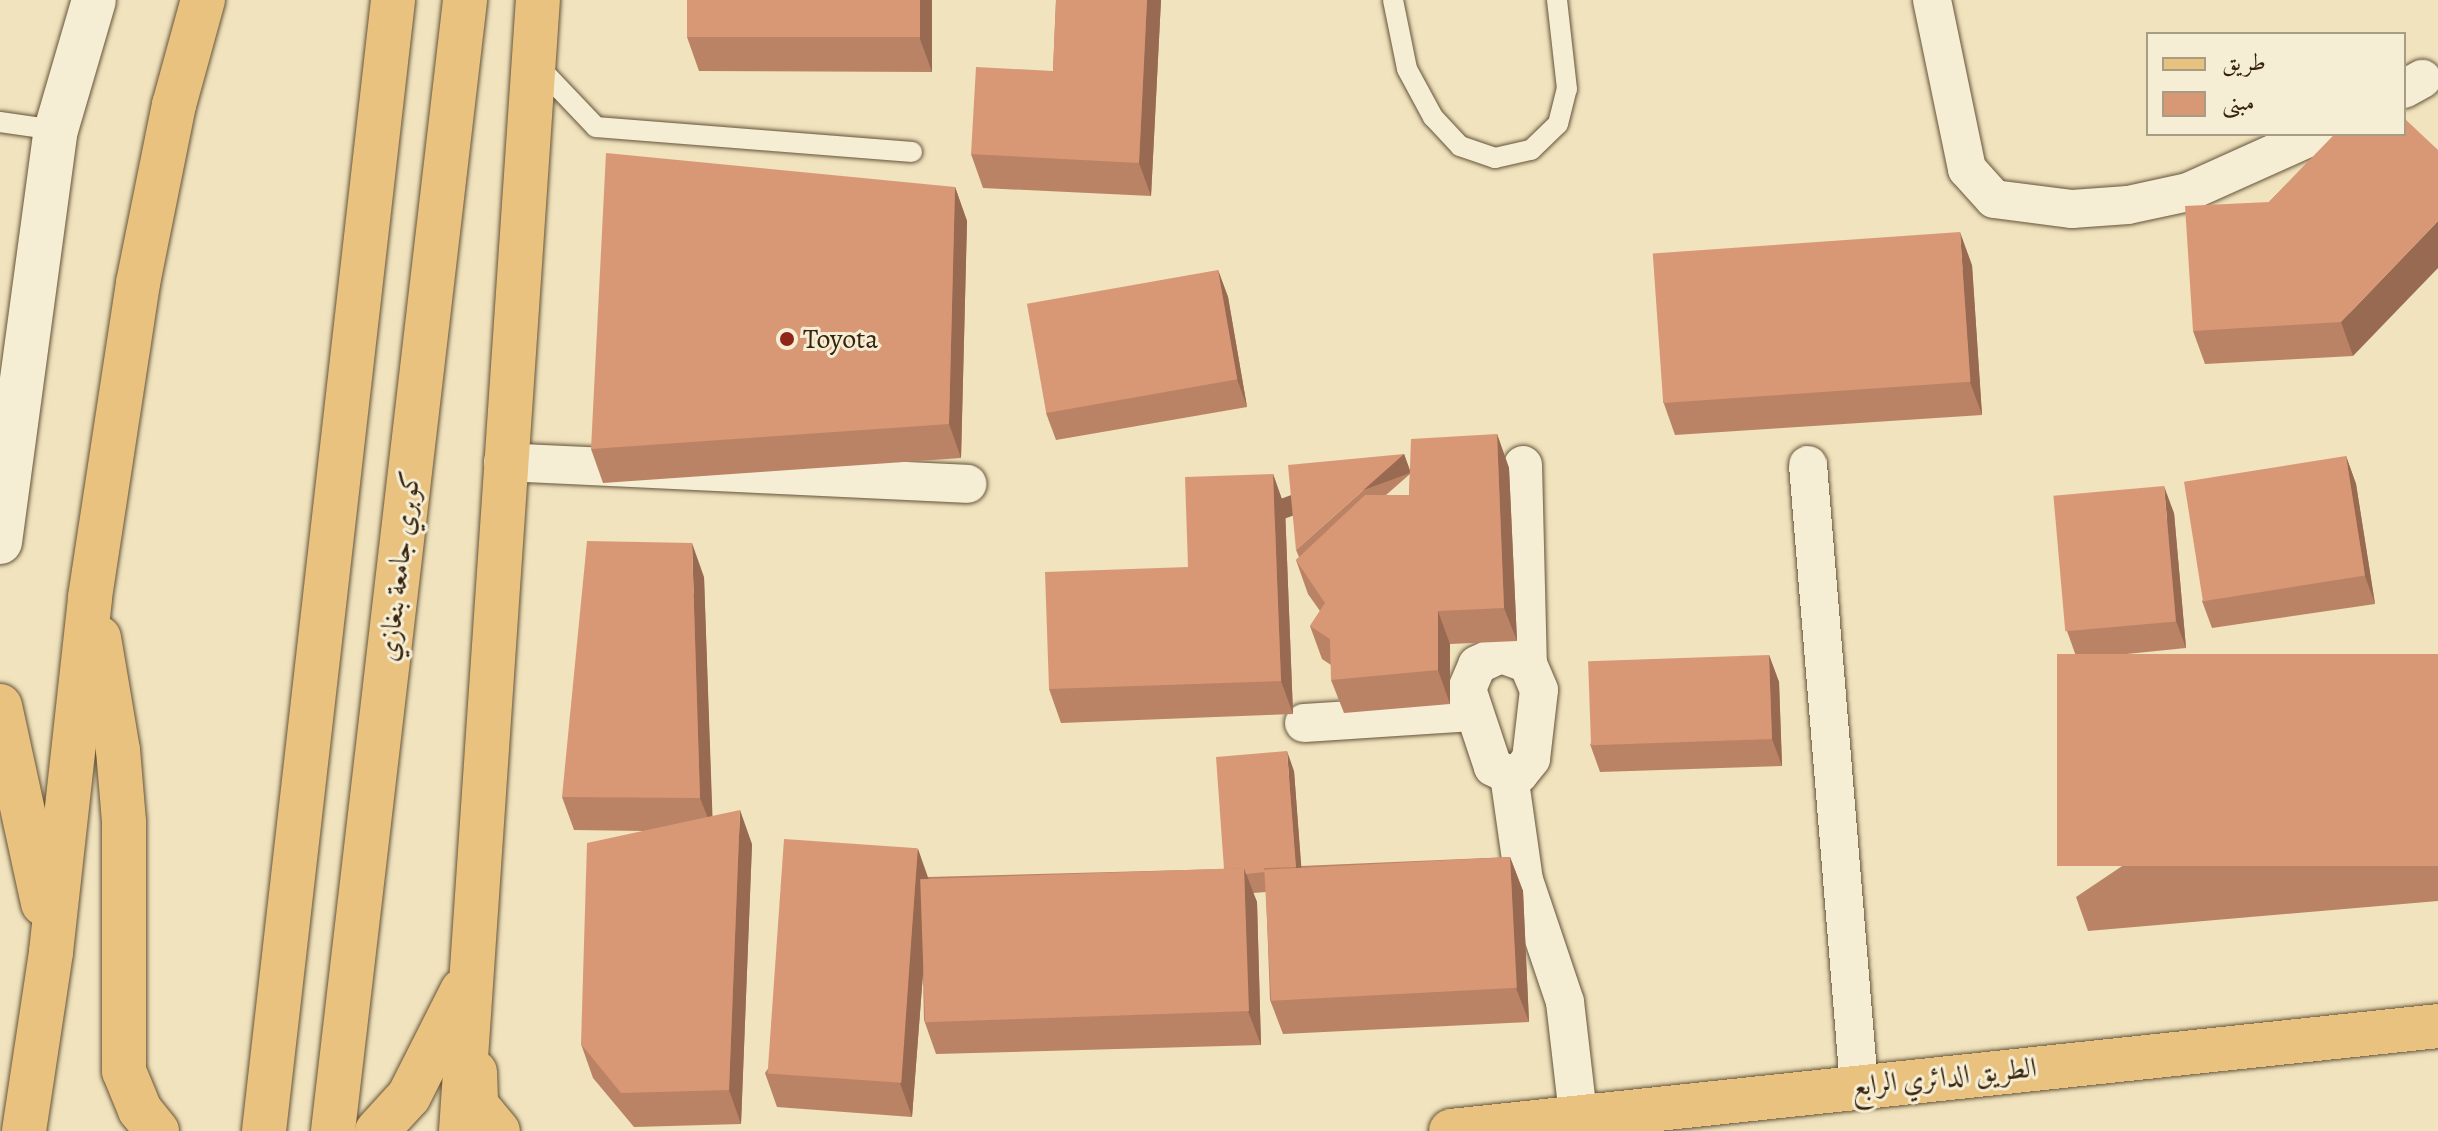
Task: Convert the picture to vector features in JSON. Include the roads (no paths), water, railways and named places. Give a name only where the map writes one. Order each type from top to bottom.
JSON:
[{"type":"main road","points":[[24,1131],[51,952],[90,597],[152,200],[203,0]]},
{"type":"main road","points":[[264,1131],[393,0]]},
{"type":"main road","name":"كوبري جامعة بنغازي","points":[[333,1131],[465,0]]},
{"type":"main road","points":[[461,1131],[503,462],[538,0]]},
{"type":"main road","points":[[90,597],[116,734],[124,822],[124,1071],[140,1110],[157,1131]]},
{"type":"main road","points":[[0,706],[51,952]]},
{"type":"main road","points":[[377,1131],[409,1096],[471,973]]},
{"type":"main road","points":[[471,973],[476,1105],[498,1131]]},
{"type":"main road","name":"الطريق الدائري الرابع","points":[[1451,1131],[1578,1114],[2438,1026]]},
{"type":"street","points":[[0,542],[56,130],[94,0]]},
{"type":"street","points":[[1932,0],[1967,169],[1994,199],[2072,209],[2128,205],[2188,192],[2313,136]]},
{"type":"street","points":[[503,462],[967,484]]},
{"type":"street","points":[[1523,465],[1528,664],[1539,690],[1531,759],[1519,774],[1509,775],[1493,767],[1467,689],[1477,665],[1501,654],[1528,664]]},
{"type":"street","points":[[1808,465],[1859,1085]]},
{"type":"street","points":[[1304,723],[1473,712]]},
{"type":"street","points":[[1509,775],[1524,880],[1565,1002],[1578,1114]]},
{"type":"lane","points":[[1393,0],[1407,69],[1433,117],[1460,146],[1495,158],[1531,150],[1558,124],[1565,107],[1566,64],[1557,0]]},
{"type":"lane","points":[[532,59],[596,127],[912,152]]},
{"type":"lane","points":[[0,122],[56,130]]},
{"type":"place","name":"Toyota","points":[[787,339]]}]
